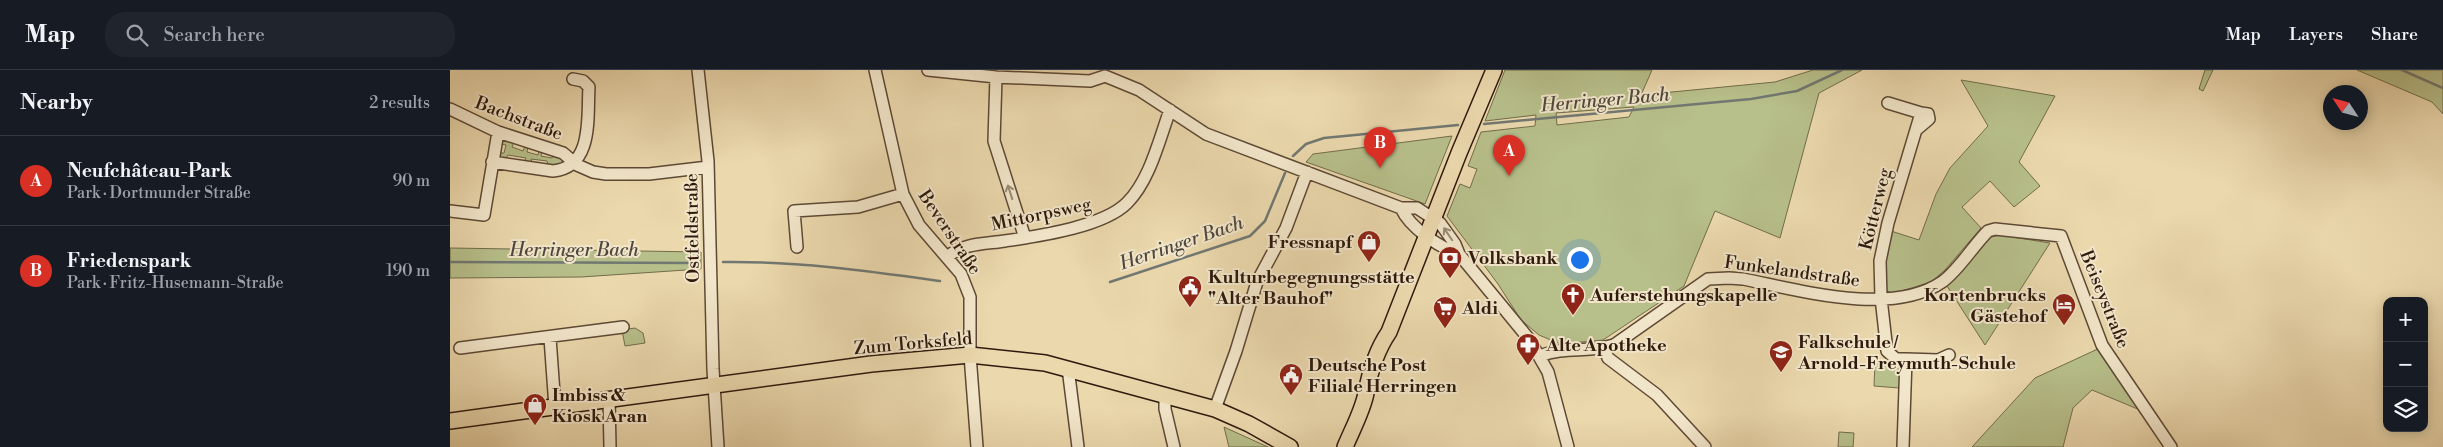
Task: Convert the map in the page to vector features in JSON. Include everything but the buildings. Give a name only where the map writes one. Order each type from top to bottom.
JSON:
[{"type":"main road","points":[[1345,447],[1366,393],[1368,378],[1381,344],[1389,332],[1494,70]]},
{"type":"main road","name":"Zum Torksfeld","points":[[450,421],[871,364],[970,355],[1016,358],[1068,368],[1165,397],[1215,409],[1249,424],[1290,447]]},
{"type":"street","name":"Ostfeldstraße","points":[[702,70],[708,167],[718,447]]},
{"type":"street","name":"Beverstraße","points":[[874,70],[903,194],[919,225],[961,274],[970,297],[970,355],[977,447]]},
{"type":"street","points":[[928,70],[996,77],[1090,81],[1104,73],[1139,90],[1206,134],[1401,208],[1417,208],[1434,217],[1446,230],[1459,254],[1510,314],[1540,356],[1548,372],[1568,447]]},
{"type":"street","points":[[996,77],[994,141],[1025,238]]},
{"type":"street","points":[[573,79],[583,81],[589,87],[585,146],[573,162]]},
{"type":"street","name":"Kötterweg","points":[[1888,102],[1921,113],[1880,261],[1881,298],[1887,351],[1896,359],[1906,359]]},
{"type":"street","name":"Bachstraße","points":[[450,109],[498,132],[556,150],[582,168],[606,174],[649,174],[708,167]]},
{"type":"street","name":"Mittorpsweg","points":[[948,257],[955,250],[966,247],[1025,238],[1096,222],[1111,215],[1127,203],[1146,174],[1170,110]]},
{"type":"street","points":[[450,211],[484,215],[498,132]]},
{"type":"street","name":"Bachstraße","points":[[492,162],[553,171],[560,170],[573,162]]},
{"type":"street","points":[[1215,409],[1236,351],[1257,282],[1286,228],[1307,172]]},
{"type":"street","points":[[797,247],[794,212],[858,207],[903,194]]},
{"type":"street","points":[[1401,208],[1404,215],[1427,235],[1441,246],[1459,254]]},
{"type":"street","name":"Funkelandstraße","points":[[1604,348],[1614,345],[1708,279],[1744,279],[1844,299],[1881,298],[1919,293],[1944,282],[1988,231],[2004,229],[2060,236]]},
{"type":"street","name":"Beiseystraße","points":[[2060,236],[2102,345],[2171,447]]},
{"type":"street","points":[[460,348],[623,328]]},
{"type":"street","points":[[550,338],[556,407]]},
{"type":"street","points":[[1540,356],[1564,350],[1604,348],[1608,358],[1657,396],[1705,447]]},
{"type":"street","points":[[1903,447],[1906,359],[1938,360],[1949,355]]},
{"type":"street","points":[[1068,368],[1067,379],[1078,447]]},
{"type":"street","points":[[1165,397],[1165,409],[1174,447]]},
{"type":"street","points":[[609,399],[610,447]]},
{"type":"green space","points":[[1505,70],[1652,70],[1641,95],[1775,82],[1813,70],[1862,70],[1819,93],[1780,238],[1715,211],[1684,286],[1603,340],[1560,344],[1539,335],[1521,320],[1498,284],[1447,216],[1460,184],[1470,188],[1477,169],[1468,166],[1481,132],[1535,126],[1536,115],[1485,121]],"holes":[[[1634,107],[1629,117],[1557,125],[1556,113]]]},
{"type":"green space","points":[[2205,70],[2213,70],[2203,91],[2199,89]]},
{"type":"green space","points":[[2357,70],[2443,70],[2443,114],[2432,102]]},
{"type":"green space","points":[[1961,80],[2055,96],[2019,162],[2040,186],[2014,207],[1990,181],[1962,207],[1981,228],[1945,270],[1931,282],[1892,294],[1885,289],[1885,260],[1891,231],[1919,240],[1936,194],[1950,168],[1988,126]]},
{"type":"green space","points":[[1452,136],[1425,204],[1306,162],[1313,154]]},
{"type":"green space","points":[[502,138],[514,142],[512,147],[523,151],[525,146],[528,147],[527,152],[538,155],[539,150],[542,150],[541,156],[552,158],[554,153],[564,162],[557,168],[549,167],[547,161],[531,159],[533,165],[523,164],[526,158],[508,155],[505,160],[501,158],[499,153],[504,153],[506,145],[501,144]]},
{"type":"green space","points":[[2000,235],[2050,243],[1985,345],[1947,286],[1987,238]]},
{"type":"green space","points":[[450,248],[701,252],[701,269],[581,277],[450,278]]},
{"type":"green space","points":[[635,328],[643,333],[645,343],[625,346],[622,330]]},
{"type":"green space","points":[[2102,347],[2140,410],[2092,390],[2073,408],[2063,447],[1972,447],[2035,378]]},
{"type":"green space","points":[[1875,361],[1898,364],[1902,371],[1899,388],[1874,386]]},
{"type":"green space","points":[[1224,427],[1268,447],[1229,447]]},
{"type":"green space","points":[[1839,432],[1854,433],[1853,447],[1838,447]]},
{"type":"waterway","name":"Herringer Bach","points":[[1484,124],[1751,99],[1797,91],[1842,70]]},
{"type":"waterway","points":[[2402,70],[2443,88]]},
{"type":"waterway","name":"Herringer Bach","points":[[1293,156],[1306,144],[1324,138],[1458,125]]},
{"type":"waterway","name":"Herringer Bach","points":[[1110,282],[1250,236],[1265,221],[1285,173]]},
{"type":"waterway","name":"Herringer Bach","points":[[450,262],[697,263]]},
{"type":"waterway","name":"Herringer Bach","points":[[723,262],[805,265],[940,281]]},
{"type":"place","name":"Friedenspark","points":[[1380,168]]},
{"type":"place","name":"Neufchâteau-Park","points":[[1509,176]]},
{"type":"place","name":"Fressnapf","points":[[1369,263]]},
{"type":"place","name":"Volksbank","points":[[1450,279]]},
{"type":"place","name":"Kulturbegegnungsstätte \"Alter Bauhof\"","points":[[1190,308]]},
{"type":"place","name":"Auferstehungskapelle","points":[[1573,316]]},
{"type":"place","name":"Kortenbrucks Gästehof","points":[[2064,326]]},
{"type":"place","name":"Aldi","points":[[1445,329]]},
{"type":"place","name":"Alte Apotheke","points":[[1528,366]]},
{"type":"place","name":"Falkschule / Arnold-Freymuth-Schule","points":[[1781,373]]},
{"type":"place","name":"Deutsche Post Filiale Herringen","points":[[1291,396]]},
{"type":"place","name":"Imbiss & Kiosk Aran","points":[[535,426]]}]
